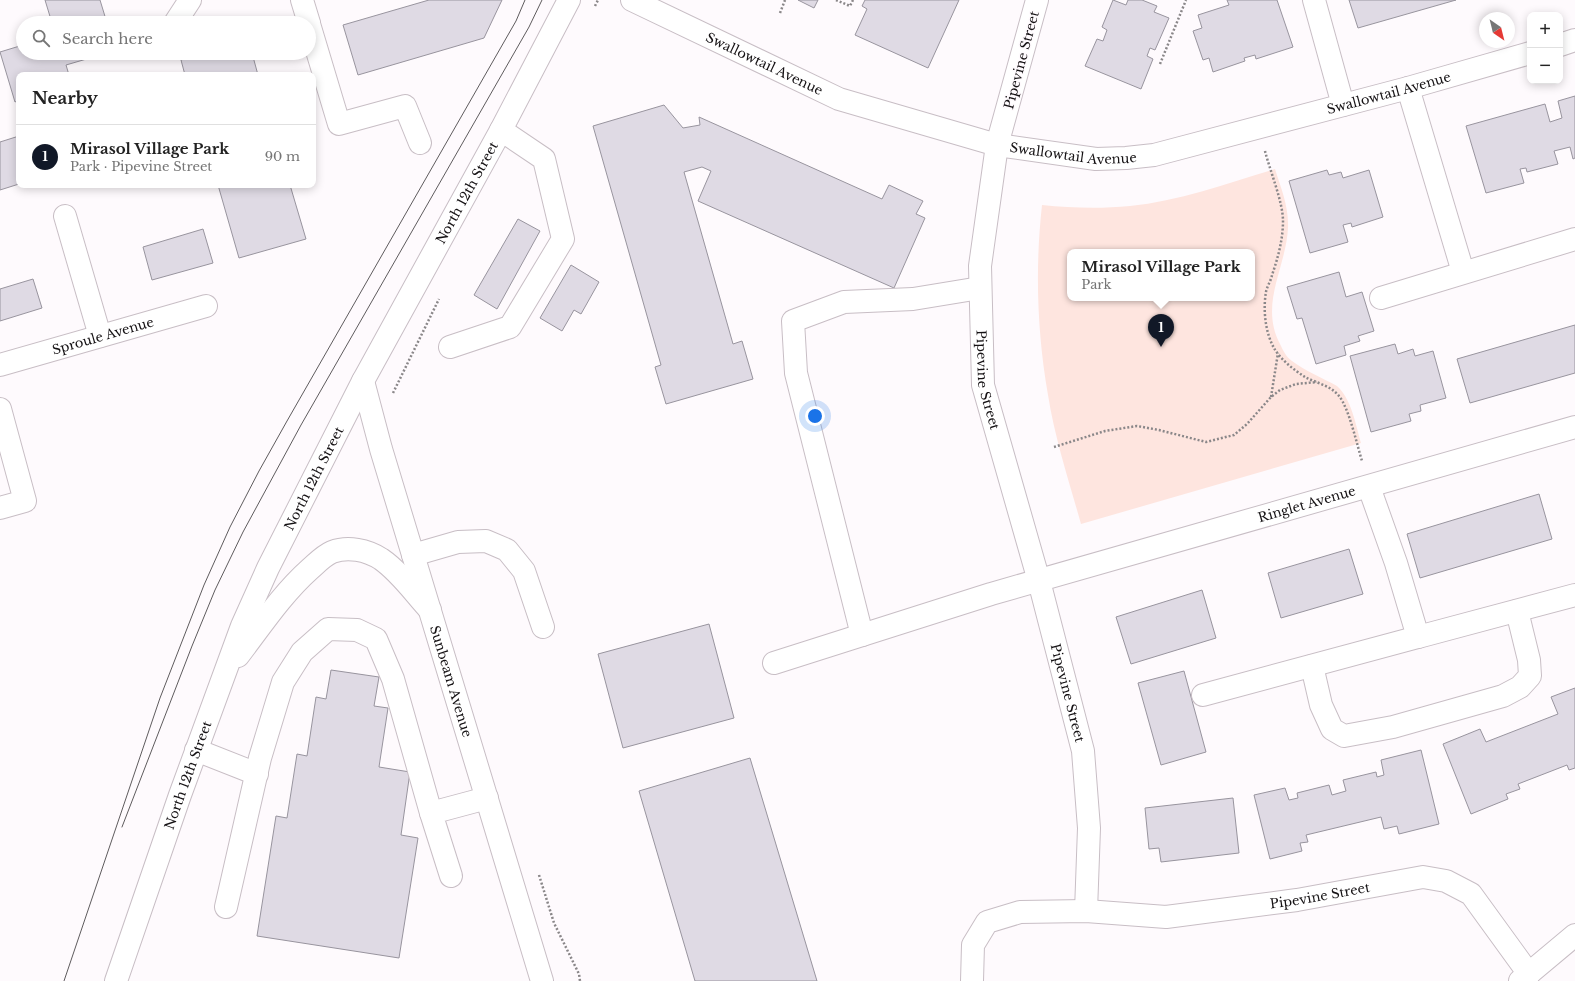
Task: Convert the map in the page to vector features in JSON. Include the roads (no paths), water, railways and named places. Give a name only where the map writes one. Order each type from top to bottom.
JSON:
[{"type":"street","points":[[180,16],[190,0]]},
{"type":"street","points":[[302,0],[307,16]]},
{"type":"street","name":"North 12th Street","points":[[116,981],[196,750],[242,626],[268,568],[363,381],[501,130],[569,0]]},
{"type":"street","name":"Swallowtail Avenue","points":[[632,0],[839,99],[998,145],[1096,159],[1154,155],[1408,88],[1527,54]]},
{"type":"street","name":"Pipevine Street","points":[[1037,0],[998,145],[980,266],[983,385],[1038,581],[1083,751],[1089,828],[1086,911],[1166,917],[1297,900],[1423,877],[1446,881],[1471,894],[1524,978]]},
{"type":"street","points":[[1314,0],[1343,105]]},
{"type":"street","points":[[1563,44],[1575,40]]},
{"type":"street","points":[[316,47],[339,124],[405,106],[420,143]]},
{"type":"street","points":[[1408,88],[1463,272]]},
{"type":"street","points":[[450,347],[510,327],[563,239],[544,159],[501,130]]},
{"type":"street","points":[[65,216],[100,336]]},
{"type":"street","points":[[1381,298],[1575,239]]},
{"type":"street","points":[[862,635],[796,373],[793,321],[844,302],[913,299],[980,288]]},
{"type":"street","name":"Sproule Avenue","points":[[0,364],[206,306]]},
{"type":"street","name":"Sunbeam Avenue","points":[[363,381],[381,449],[542,981]]},
{"type":"street","points":[[0,409],[25,501],[0,508]]},
{"type":"street","name":"Ringlet Avenue","points":[[774,664],[991,594],[1575,427]]},
{"type":"street","points":[[1369,487],[1396,563],[1418,637]]},
{"type":"street","points":[[413,555],[458,542],[486,541],[506,550],[524,571],[543,627]]},
{"type":"street","points":[[225,672],[294,584],[321,558],[331,552],[342,550],[369,552],[382,560],[398,574],[430,610]]},
{"type":"street","points":[[1203,695],[1575,595]]},
{"type":"street","points":[[1312,666],[1321,705],[1332,729],[1344,736],[1393,727],[1503,696],[1520,687],[1530,676],[1529,660],[1517,611]]},
{"type":"street","points":[[226,907],[257,774],[283,682],[302,652],[328,629],[357,630],[376,639],[393,679],[431,813],[451,876]]},
{"type":"street","points":[[196,750],[257,774]]},
{"type":"street","points":[[431,813],[487,798]]},
{"type":"street","points":[[972,981],[973,945],[987,922],[1020,912],[1086,911]]},
{"type":"street","points":[[1524,978],[1575,935]]},
{"type":"tram line","points":[[64,981],[160,698],[204,585],[230,527],[287,421],[516,21],[525,0]]},
{"type":"tram line","points":[[122,827],[192,646],[215,590],[243,532],[301,425],[529,27],[542,0]]},
{"type":"place","name":"Mirasol Village Park","points":[[1161,347]]}]
